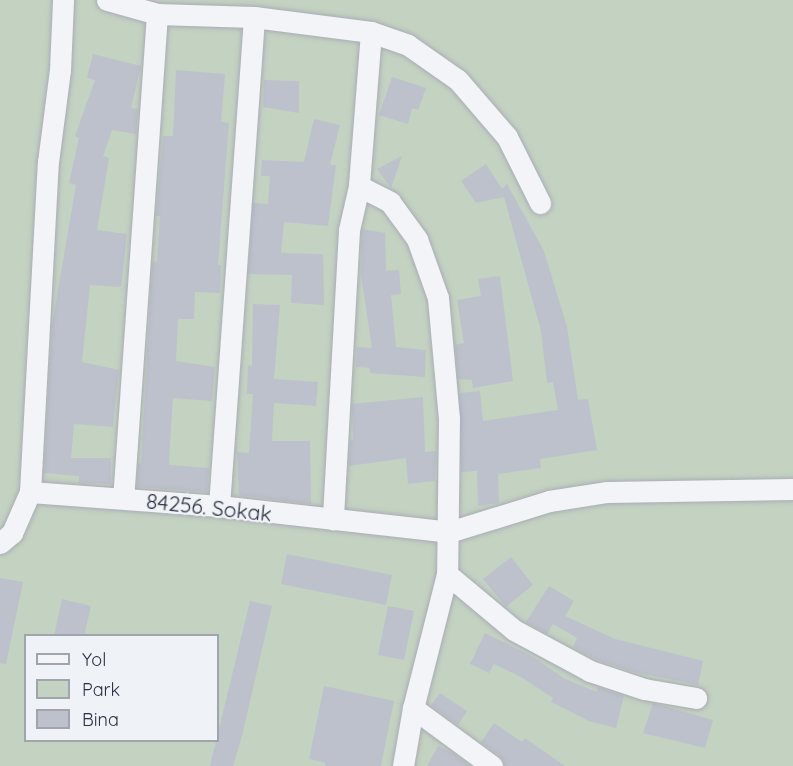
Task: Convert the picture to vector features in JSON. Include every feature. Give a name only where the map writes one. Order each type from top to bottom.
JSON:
[{"type":"street","points":[[0,543],[12,533],[30,492],[48,162],[60,70],[63,0]]},
{"type":"street","points":[[107,0],[157,14],[254,17],[371,32],[408,45],[458,81],[507,137],[540,203]]},
{"type":"street","points":[[123,498],[157,14]]},
{"type":"street","points":[[219,506],[254,17]]},
{"type":"street","points":[[333,520],[349,230],[359,186],[371,32]]},
{"type":"street","points":[[359,186],[390,202],[417,239],[438,298],[449,418],[447,574],[413,708],[403,766]]},
{"type":"street","points":[[448,532],[549,501],[607,492],[793,489]]},
{"type":"street","name":"84256. Sokak","points":[[30,492],[219,506],[448,532]]},
{"type":"street","points":[[447,574],[514,630],[590,671],[644,689],[696,698]]},
{"type":"street","points":[[413,708],[492,766]]},
{"type":"green space","points":[[0,0],[793,0],[793,766],[0,766]]},
{"type":"building","points":[[93,54],[141,66],[131,108],[138,109],[136,134],[112,130],[103,156],[109,158],[97,230],[127,234],[121,287],[90,285],[82,362],[119,370],[113,427],[74,424],[71,458],[111,458],[111,484],[79,483],[79,476],[44,473],[52,325],[76,185],[69,183],[79,138],[75,136],[95,80],[87,78]]},
{"type":"building","points":[[176,70],[225,74],[221,122],[229,123],[218,265],[221,265],[220,293],[195,292],[194,319],[178,319],[176,361],[215,367],[212,401],[173,398],[170,443],[169,465],[209,468],[207,492],[137,487],[138,463],[141,464],[152,267],[153,261],[157,262],[160,216],[156,216],[163,136],[173,136]]},
{"type":"building","points":[[392,77],[426,88],[418,110],[412,108],[408,124],[379,115]]},
{"type":"building","points":[[264,80],[299,81],[299,113],[263,107]]},
{"type":"building","points":[[314,119],[340,125],[330,165],[336,165],[328,226],[284,222],[281,253],[323,254],[324,305],[291,303],[292,275],[248,274],[253,203],[268,204],[270,176],[261,176],[262,160],[304,162]]},
{"type":"building","points":[[402,156],[391,188],[377,169]]},
{"type":"building","points":[[486,164],[502,189],[507,184],[544,251],[567,327],[578,400],[588,399],[597,450],[540,459],[541,468],[498,474],[499,503],[478,506],[477,471],[461,472],[459,393],[480,391],[483,421],[558,410],[553,382],[547,383],[541,331],[504,197],[476,203],[461,181]]},
{"type":"building","points":[[362,229],[385,233],[386,271],[399,270],[401,294],[391,295],[396,347],[426,350],[425,377],[370,373],[370,368],[356,367],[357,347],[372,348],[361,274]]},
{"type":"building","points":[[500,276],[513,381],[473,388],[472,380],[458,379],[455,345],[464,343],[457,300],[481,296],[478,279]]},
{"type":"building","points":[[253,304],[280,305],[274,379],[318,382],[316,406],[274,403],[272,441],[310,441],[311,504],[239,495],[237,452],[249,453],[253,394],[247,394],[248,365],[252,366]]},
{"type":"building","points":[[423,397],[425,452],[436,451],[435,481],[408,484],[406,458],[349,466],[350,441],[353,440],[352,404]]},
{"type":"building","points":[[287,554],[392,575],[386,605],[281,584]]},
{"type":"building","points":[[511,557],[533,585],[506,607],[483,579]]},
{"type":"building","points":[[0,578],[23,582],[6,664],[0,663]]},
{"type":"building","points":[[549,586],[574,601],[565,616],[615,639],[703,661],[698,685],[634,672],[595,659],[573,647],[577,638],[553,624],[547,634],[526,622]]},
{"type":"building","points":[[62,599],[91,606],[84,634],[54,634]]},
{"type":"building","points":[[250,601],[272,606],[233,766],[210,766],[216,742],[219,742],[219,729]]},
{"type":"building","points":[[388,606],[414,611],[404,660],[378,655]]},
{"type":"building","points":[[485,633],[533,657],[565,679],[597,692],[598,687],[624,696],[616,728],[589,721],[551,702],[553,698],[521,677],[494,664],[489,673],[470,664]]},
{"type":"building","points":[[324,686],[394,701],[381,766],[325,766],[326,763],[309,759]]},
{"type":"building","points":[[440,693],[467,711],[458,725],[431,705]]},
{"type":"building","points":[[653,703],[713,720],[705,748],[643,733]]},
{"type":"building","points":[[494,723],[522,742],[525,738],[565,766],[505,766],[500,756],[481,742]]},
{"type":"building","points":[[438,746],[454,754],[470,766],[427,766]]}]
